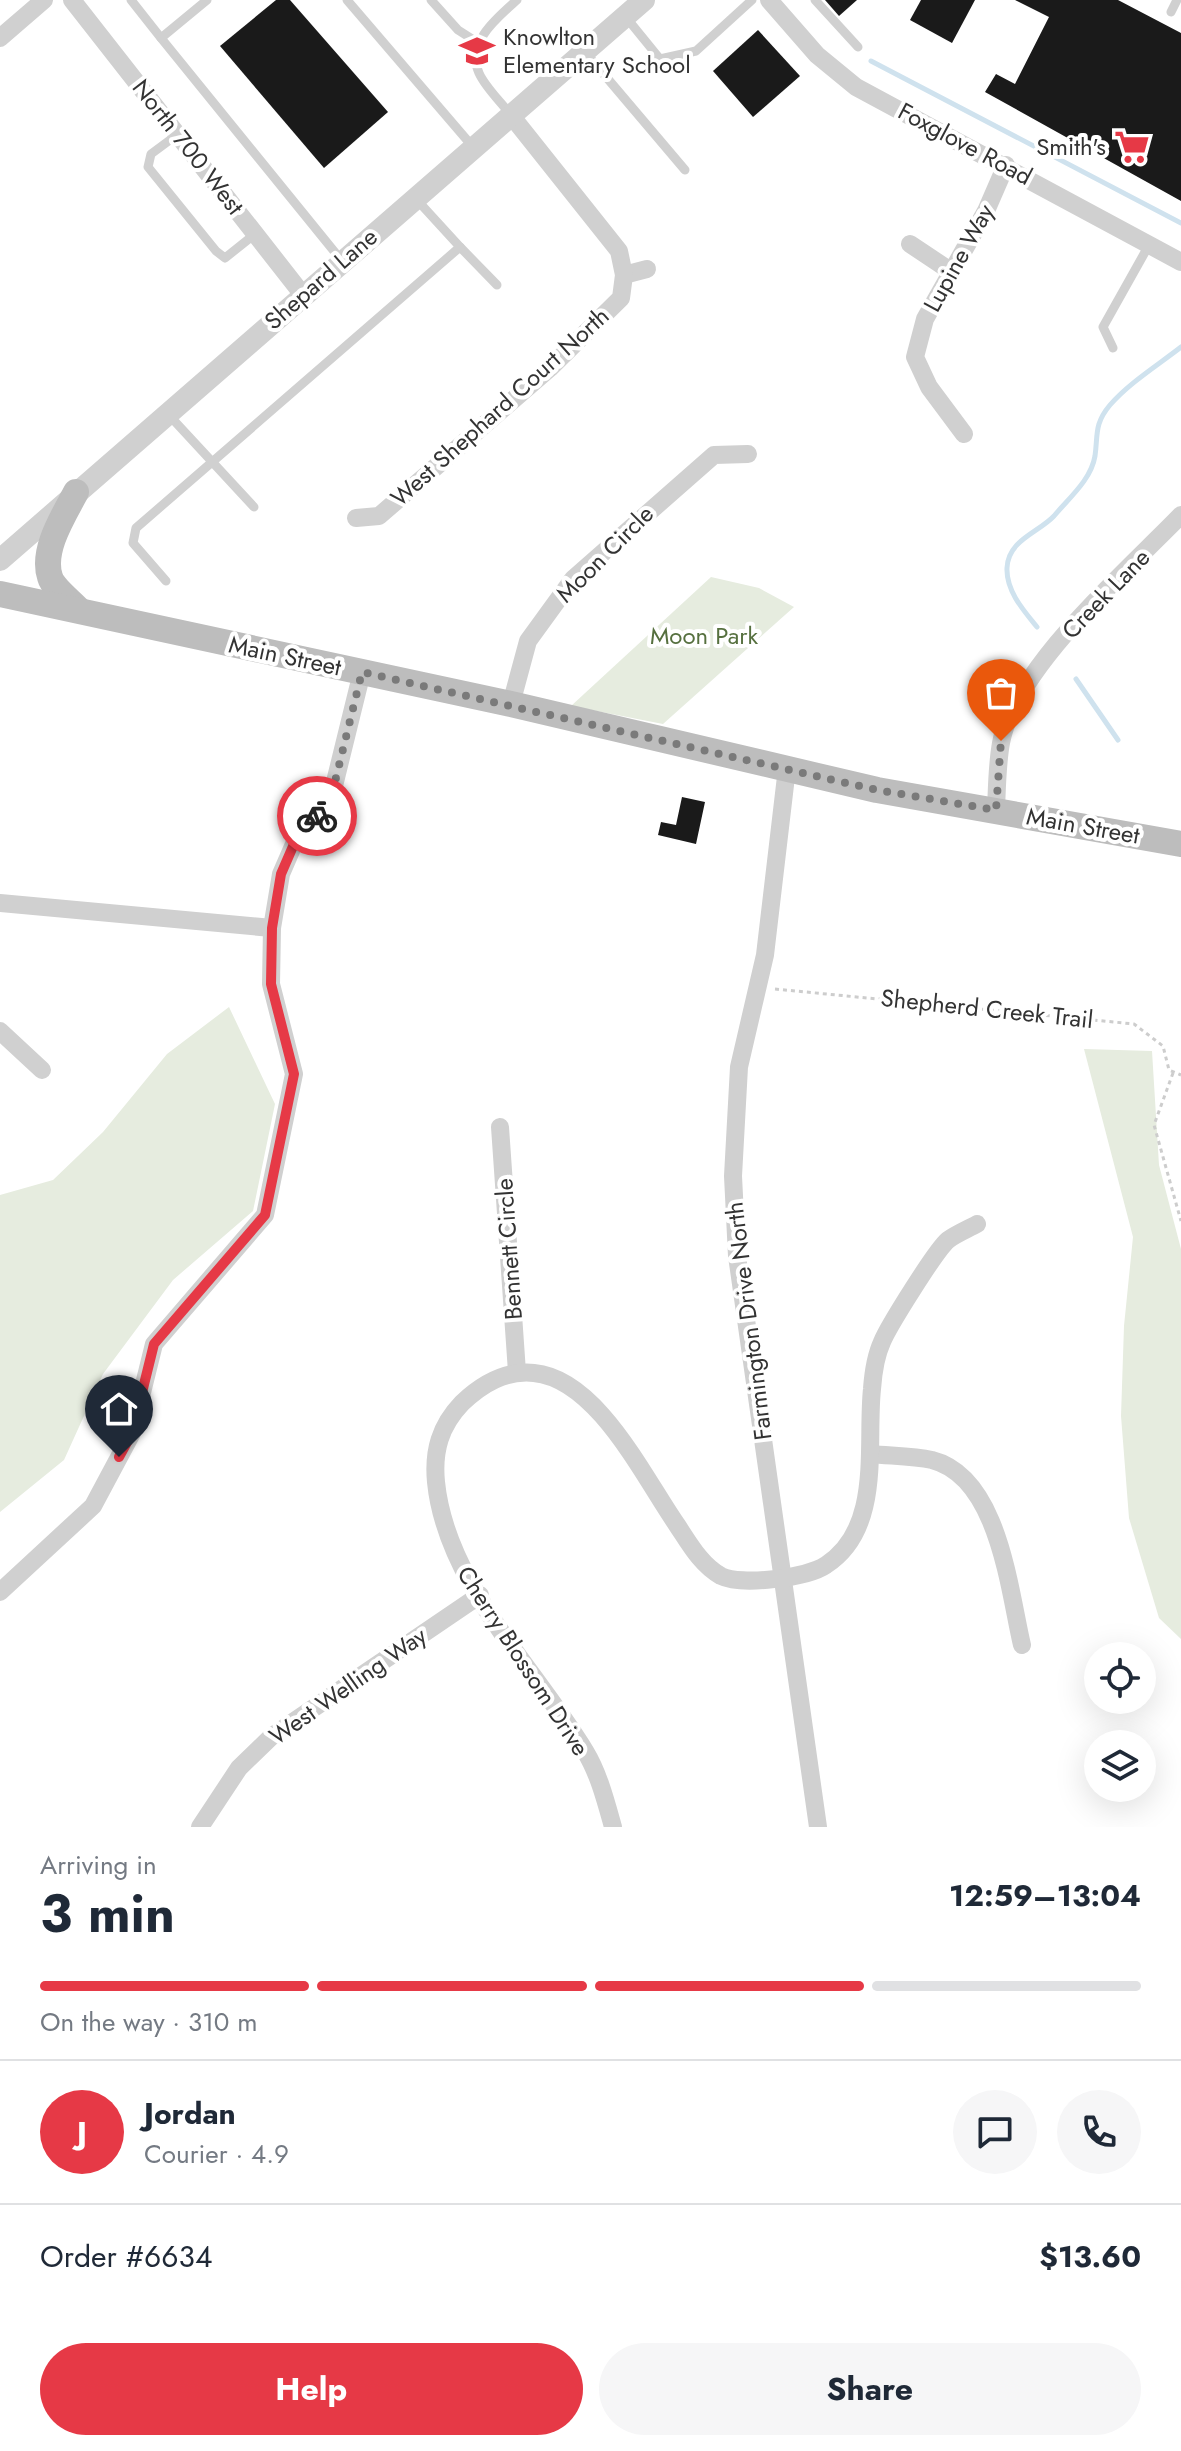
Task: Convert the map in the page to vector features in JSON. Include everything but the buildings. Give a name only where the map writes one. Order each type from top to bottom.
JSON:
[{"type":"main road","points":[[76,492],[51,548],[49,571],[50,579],[79,610]]},
{"type":"main road","name":"Main Street","points":[[0,594],[511,704],[877,790],[1181,844]]},
{"type":"street","points":[[0,38],[44,0]]},
{"type":"street","name":"North 700 West","points":[[72,0],[303,295]]},
{"type":"street","name":"Shepard Lane","points":[[0,560],[644,0]]},
{"type":"street","name":"Foxglove Road","points":[[769,0],[817,55],[856,87],[1006,165],[1181,262]]},
{"type":"street","points":[[510,114],[619,251],[624,275],[647,269]]},
{"type":"street","name":"Lupine Way","points":[[964,434],[929,387],[915,357],[925,319],[949,270],[986,211],[1006,165]]},
{"type":"street","points":[[910,244],[949,270]]},
{"type":"street","name":"West Shephard Court North","points":[[356,518],[379,516],[550,368],[621,298],[624,275]]},
{"type":"street","name":"Moon Circle","points":[[511,704],[528,641],[573,579],[714,455],[748,454]]},
{"type":"street","name":"Creek Lane","points":[[996,810],[1001,741],[1026,684],[1066,635],[1181,515]]},
{"type":"street","points":[[0,1592],[93,1506],[132,1433],[154,1344],[265,1215],[294,1074],[271,984],[272,928],[281,874],[294,844],[331,798],[362,672]]},
{"type":"street","name":"Farmington Drive North","points":[[787,768],[765,955],[739,1067],[733,1176],[737,1256],[818,1827]]},
{"type":"street","points":[[0,903],[272,928]]},
{"type":"street","points":[[0,1031],[42,1070]]},
{"type":"street","name":"Bennett Circle","points":[[500,1127],[517,1372]]},
{"type":"street","name":"Cherry Blossom Drive","points":[[613,1827],[587,1754],[455,1559],[438,1503],[434,1460],[445,1421],[480,1386],[517,1372],[547,1374],[574,1386],[597,1408],[697,1555],[720,1575],[741,1582],[782,1577],[825,1566],[849,1540],[864,1510],[871,1454],[872,1388],[882,1342],[946,1241],[977,1224]]},
{"type":"street","points":[[871,1454],[934,1461],[955,1472],[977,1493],[991,1517],[1022,1645]]},
{"type":"street","name":"West Welling Way","points":[[200,1827],[239,1768],[271,1737],[480,1595]]},
{"type":"lane","points":[[131,0],[342,261]]},
{"type":"lane","points":[[161,38],[207,0]]},
{"type":"lane","points":[[347,0],[473,147]]},
{"type":"lane","points":[[431,0],[458,30],[480,44]]},
{"type":"lane","points":[[510,114],[478,73],[476,53],[489,25],[517,0]]},
{"type":"lane","points":[[625,16],[660,59],[696,51],[752,0]]},
{"type":"lane","points":[[815,0],[858,47]]},
{"type":"lane","points":[[1171,12],[1177,0]]},
{"type":"lane","points":[[585,52],[685,170]]},
{"type":"lane","points":[[178,134],[151,154],[148,167],[225,258],[255,234]]},
{"type":"lane","points":[[415,197],[497,285]]},
{"type":"lane","points":[[1113,348],[1103,327],[1149,245]]},
{"type":"lane","points":[[166,581],[133,543],[132,534],[460,247]]},
{"type":"lane","points":[[167,413],[254,507]]},
{"type":"path","name":"Shepherd Creek Trail","points":[[775,989],[1134,1024],[1163,1046],[1173,1073]]},
{"type":"path","points":[[1181,1075],[1173,1073],[1154,1125],[1181,1221]]},
{"type":"green space","name":"Moon Park","points":[[711,577],[759,588],[794,607],[663,724],[571,706]]},
{"type":"green space","points":[[229,1007],[275,1104],[253,1211],[173,1280],[103,1374],[64,1460],[0,1512],[0,1195],[53,1180],[103,1132],[167,1054]]},
{"type":"green space","points":[[1084,1049],[1152,1051],[1159,1165],[1181,1249],[1181,1639],[1159,1618],[1129,1518],[1121,1416],[1124,1326],[1133,1237]]},
{"type":"waterway","points":[[871,61],[1181,223]]},
{"type":"waterway","points":[[1037,627],[1009,585],[1007,568],[1013,550],[1054,516],[1084,481],[1093,465],[1099,424],[1110,405],[1181,347]]},
{"type":"waterway","points":[[1076,679],[1118,740]]},
{"type":"way so far","points":[[317,816],[331,798],[362,672],[877,790],[996,810],[1001,741]]},
{"type":"place","name":"Knowlton Elementary School","points":[[477,51]]},
{"type":"place","name":"Smith's","points":[[1132,147]]},
{"type":"route","points":[[119,1457],[132,1433],[154,1344],[265,1215],[294,1074],[271,984],[272,928],[281,874],[294,844],[317,816]]}]
